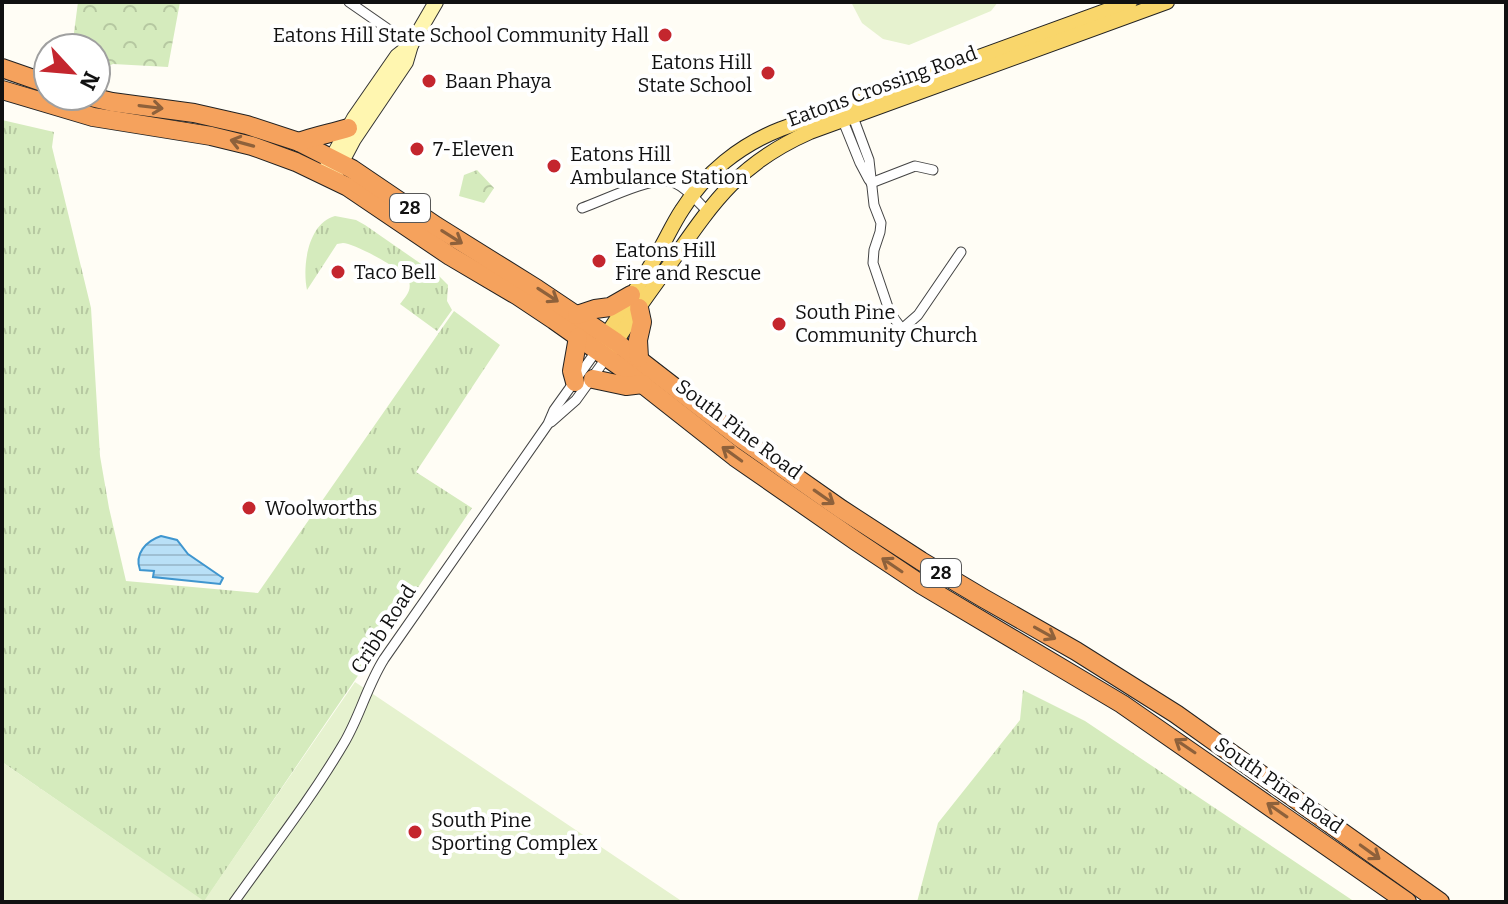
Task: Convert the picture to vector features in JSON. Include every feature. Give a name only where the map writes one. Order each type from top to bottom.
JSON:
[{"type":"highway","points":[[2,68],[32,78]]},
{"type":"highway","name":"South Pine Road","points":[[2,90],[93,117],[232,141],[369,180],[577,315],[643,384],[723,447],[856,541],[922,585],[1122,704],[1407,902]]},
{"type":"highway","name":"South Pine Road","points":[[112,102],[230,120],[299,142],[370,201],[450,256],[518,296],[578,337],[639,358],[740,438],[841,509],[933,569],[1076,651],[1176,714],[1440,902]]},
{"type":"highway","points":[[299,142],[348,128]]},
{"type":"highway","points":[[577,315],[635,301],[642,322],[638,340],[639,358]]},
{"type":"highway","points":[[578,337],[572,371],[584,380],[626,386],[643,384]]},
{"type":"main road","name":"Eatons Crossing Road","points":[[607,346],[635,301],[681,210],[706,179],[746,146],[762,136],[1130,2]]},
{"type":"main road","name":"Eatons Crossing Road","points":[[635,301],[738,176],[788,142],[1167,2]]},
{"type":"street","points":[[349,2],[411,45]]},
{"type":"street","points":[[332,168],[406,62],[411,45],[436,2]]},
{"type":"street","points":[[332,168],[348,128],[397,56],[411,45]]},
{"type":"street","points":[[848,119],[869,160],[874,205],[881,223],[873,263],[890,313],[902,329],[918,315],[961,252]]},
{"type":"street","points":[[871,183],[915,166],[933,170]]},
{"type":"street","points":[[582,208],[654,182],[669,180],[707,211]]},
{"type":"street","name":"Cribb Road","points":[[548,424],[569,408],[607,346]]},
{"type":"street","name":"Cribb Road","points":[[234,902],[337,754],[384,659],[548,424],[554,410],[584,380],[607,346]]},
{"type":"green space","points":[[78,2],[180,2],[168,67],[112,64],[112,32],[74,32]]},
{"type":"green space","points":[[851,2],[998,2],[991,11],[909,45],[883,39],[862,23]]},
{"type":"green space","points":[[2,120],[54,132],[52,147],[91,308],[100,456],[126,581],[258,593],[454,311],[500,345],[416,472],[472,508],[204,902],[2,762]]},
{"type":"green space","points":[[477,170],[494,188],[484,203],[459,196],[464,175]]},
{"type":"green space","points":[[335,216],[365,225],[448,285],[447,301],[452,310],[437,331],[400,304],[410,288],[406,276],[379,258],[349,244],[337,244],[307,290],[305,269],[313,236],[326,220]]},
{"type":"green space","name":"South Pine Sporting Complex","points":[[355,682],[683,902],[2,902],[2,762],[204,901]]},
{"type":"green space","points":[[1023,690],[1085,721],[1355,902],[917,902],[938,823],[1020,720]]},
{"type":"water","points":[[161,536],[177,540],[188,554],[223,578],[220,584],[153,577],[154,571],[140,570],[139,559],[143,549]]},
{"type":"place","name":"Eatons Hill State School Community Hall","points":[[665,35]]},
{"type":"place","name":"Eatons Hill State School","points":[[768,73]]},
{"type":"place","name":"Baan Phaya","points":[[429,81]]},
{"type":"place","name":"7-Eleven","points":[[417,149]]},
{"type":"place","name":"Eatons Hill Ambulance Station","points":[[554,166]]},
{"type":"place","name":"Eatons Hill Fire and Rescue","points":[[599,261]]},
{"type":"place","name":"Taco Bell","points":[[338,272]]},
{"type":"place","name":"South Pine Community Church","points":[[779,324]]},
{"type":"place","name":"Woolworths","points":[[249,508]]},
{"type":"place","name":"South Pine Sporting Complex","points":[[415,832]]}]
